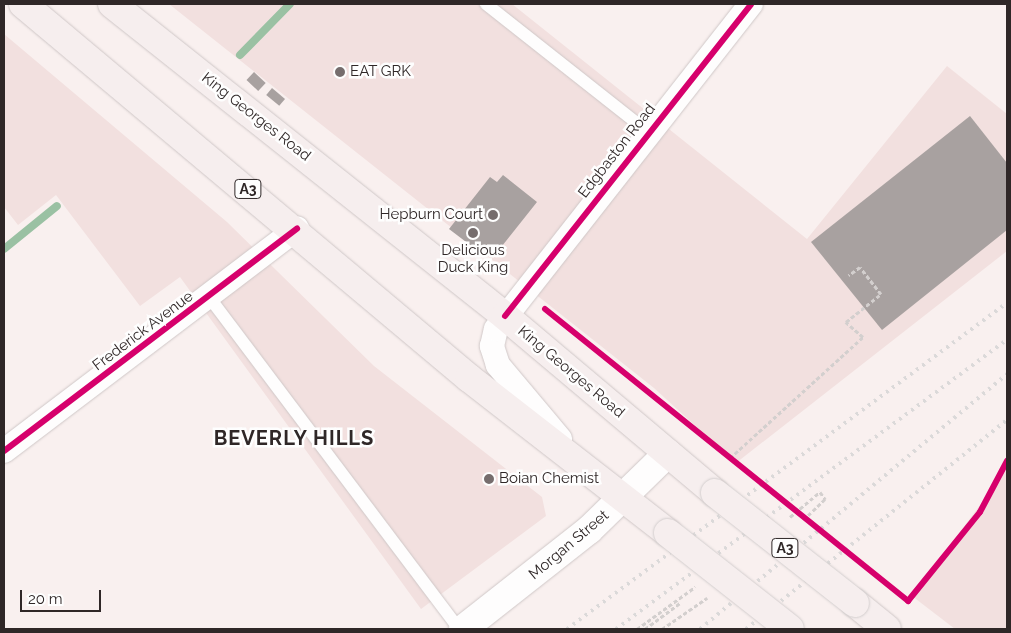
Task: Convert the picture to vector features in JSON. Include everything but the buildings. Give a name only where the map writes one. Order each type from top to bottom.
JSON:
[{"type":"highway","name":"A3","points":[[23,4],[297,230],[469,378],[790,629]]},
{"type":"highway","name":"King Georges Road","points":[[112,4],[505,316],[715,492],[887,629]]},
{"type":"street","name":"Edgbaston Road","points":[[582,465],[498,365],[493,338],[505,316],[648,132],[751,4]]},
{"type":"street","name":"Frederick Avenue","points":[[4,451],[297,230]]},
{"type":"street","name":"Morgan Street","points":[[463,629],[589,530],[668,453]]},
{"type":"lane","points":[[486,4],[648,132]]},
{"type":"lane","points":[[209,297],[459,629]]},
{"type":"path","points":[[730,458],[863,337],[846,322],[880,294],[860,267],[849,275]]},
{"type":"path","points":[[722,452],[736,463]]},
{"type":"path","points":[[791,508],[805,519],[825,500],[820,492],[802,508]]},
{"type":"path","points":[[662,629],[709,596]]},
{"type":"path","points":[[645,629],[680,603]]},
{"type":"shaded area","points":[[169,4],[512,4],[807,239],[947,66],[1007,114],[1007,251],[736,463],[654,388]]},
{"type":"shaded area","points":[[4,34],[227,222],[374,366],[542,497],[546,516],[421,609],[180,277],[140,306],[56,195],[18,225],[4,207]]},
{"type":"shaded area","points":[[1007,469],[1007,629],[955,629],[912,596]]},
{"type":"waterway","points":[[240,55],[290,4]]},
{"type":"waterway","points":[[4,249],[57,206]]},
{"type":"railway","points":[[567,629],[1007,303]]},
{"type":"railway","points":[[616,629],[1007,340]]},
{"type":"railway","points":[[700,629],[1007,374]]},
{"type":"railway","points":[[746,629],[1007,420]]},
{"type":"cycle path","points":[[505,316],[751,4]]},
{"type":"cycle path","points":[[4,451],[297,229]]},
{"type":"cycle path","points":[[545,309],[908,601],[980,512],[1007,461]]},
{"type":"place","name":"EAT GRK","points":[[340,72]]},
{"type":"place","name":"Hepburn Court","points":[[493,215]]},
{"type":"place","name":"Delicious Duck King","points":[[473,233]]},
{"type":"place","name":"Boian Chemist","points":[[489,479]]},
{"type":"district","name":"BEVERLY HILLS","points":[[294,438]]}]
